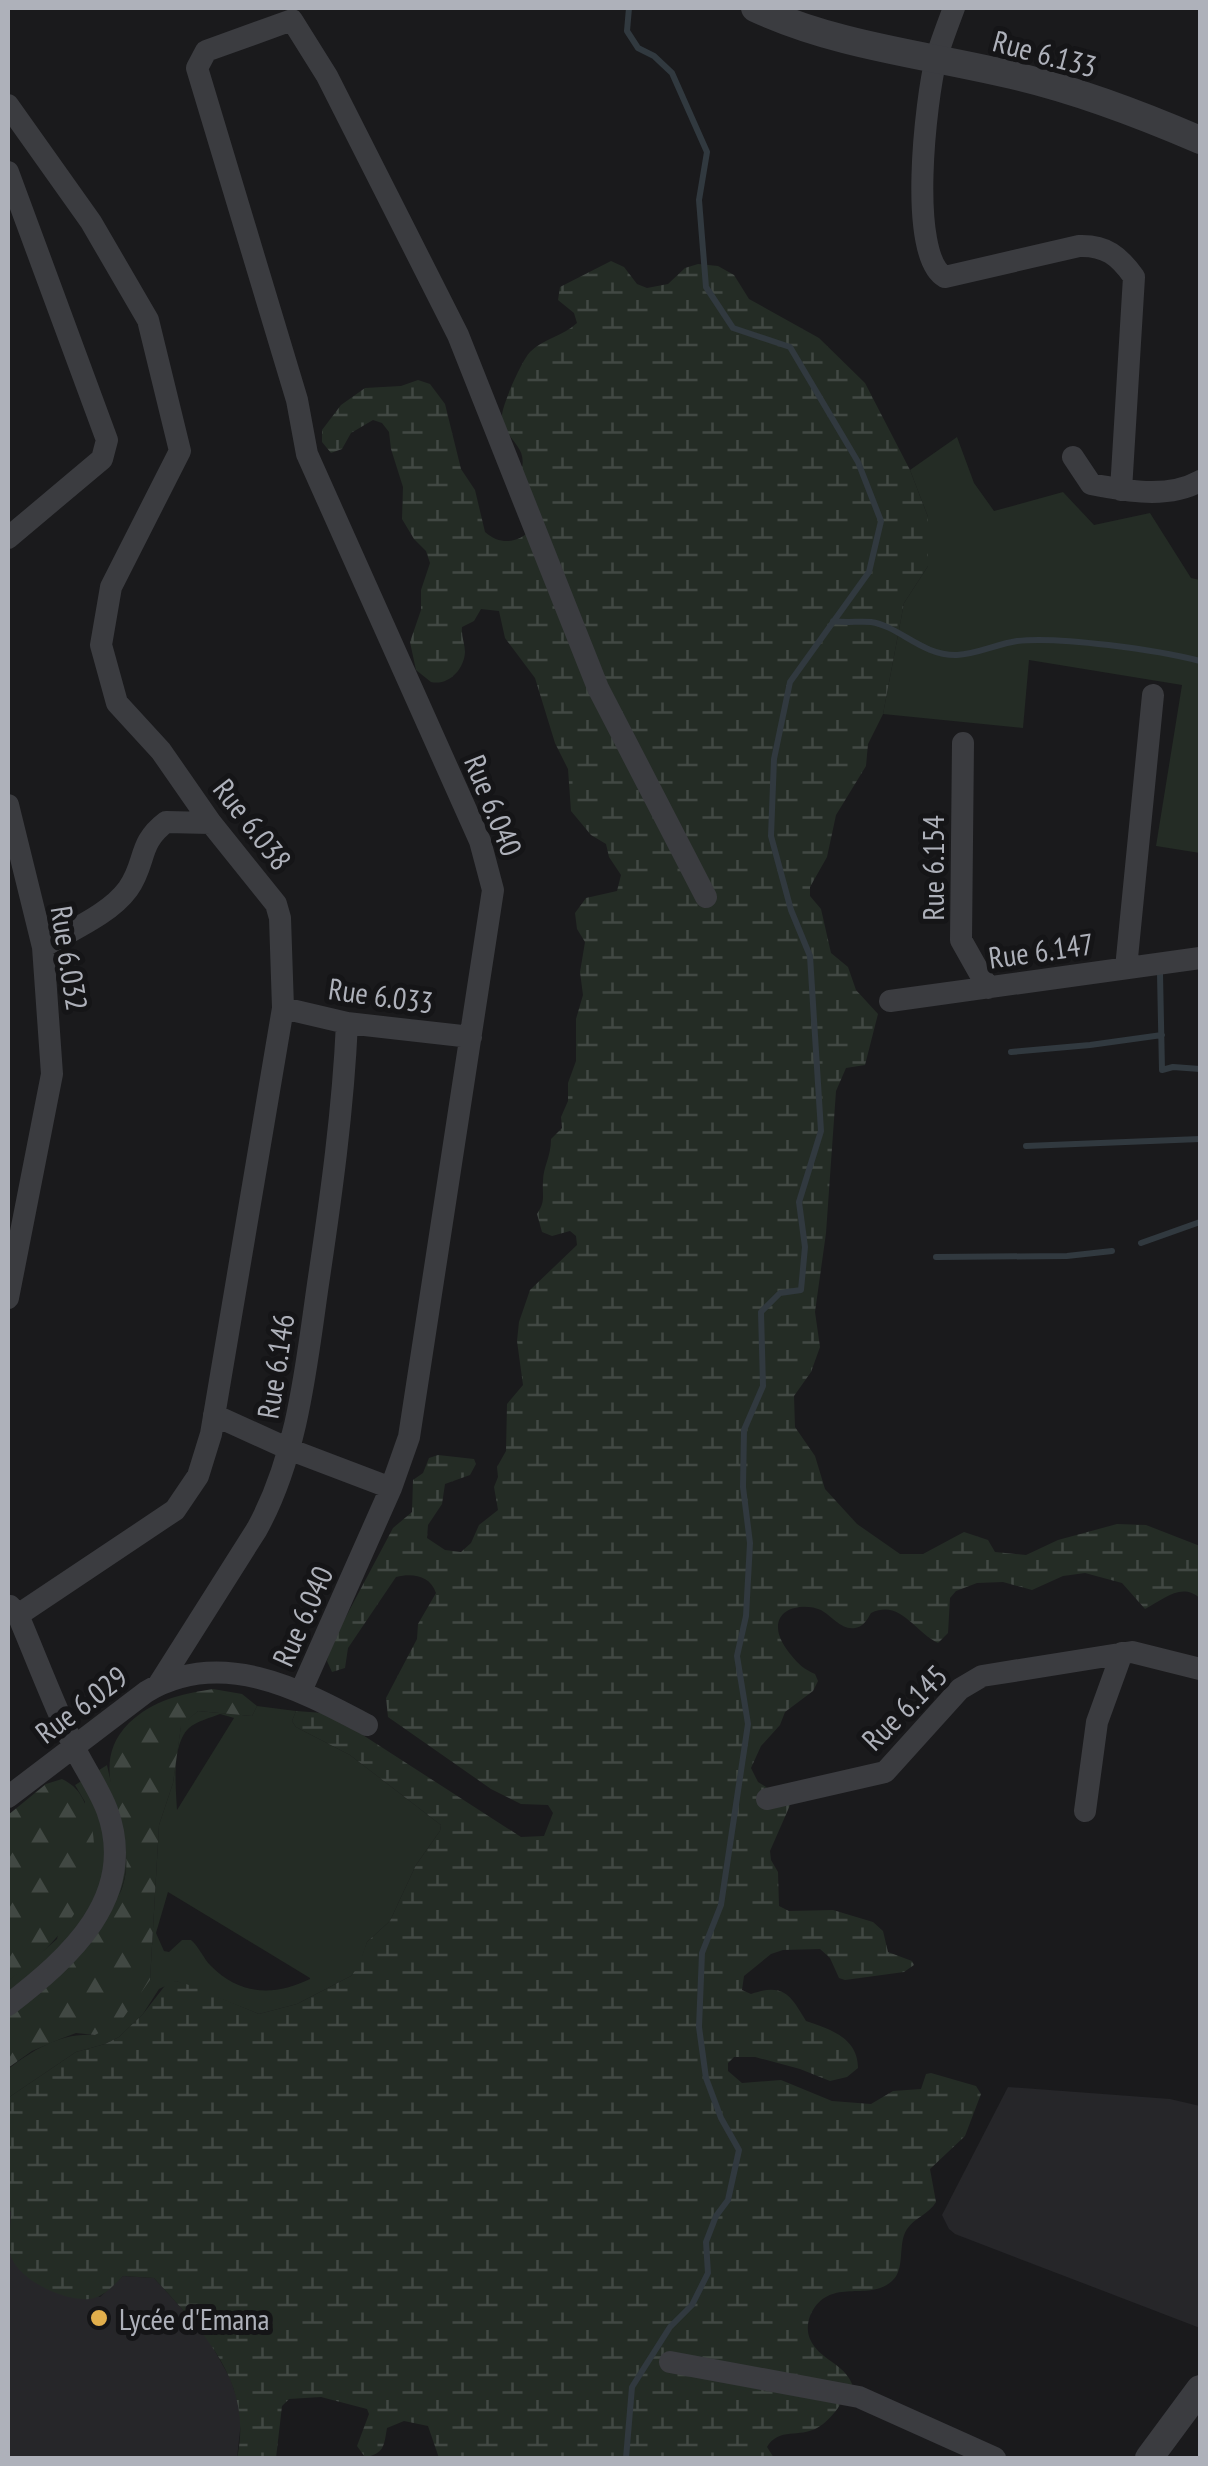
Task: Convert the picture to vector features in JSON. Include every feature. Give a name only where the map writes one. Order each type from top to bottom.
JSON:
[{"type":"street","name":"Rue 6.133","points":[[754,8],[828,37],[1021,77],[1140,114],[1200,140]]},
{"type":"street","points":[[954,8],[936,60],[921,162],[928,254],[935,272],[944,277],[1079,246],[1095,245],[1121,258],[1134,277],[1121,490]]},
{"type":"street","name":"Rue 6.040","points":[[301,1691],[391,1488],[409,1437],[493,890],[487,860],[307,454],[292,382],[197,68],[206,51],[292,20],[328,76],[458,335],[598,688],[706,897]]},
{"type":"street","name":"Rue 6.038","points":[[8,105],[91,222],[148,320],[180,450],[111,587],[102,645],[117,703],[162,751],[211,823],[276,904],[280,918],[283,1008],[214,1416],[198,1476],[175,1510],[11,1608]]},
{"type":"street","points":[[8,172],[107,440],[102,459],[8,538]]},
{"type":"street","points":[[1073,457],[1091,484],[1121,490],[1164,492],[1190,487],[1200,480]]},
{"type":"street","points":[[1126,968],[1153,695]]},
{"type":"street","name":"Rue 6.154","points":[[963,743],[962,940],[988,988]]},
{"type":"street","name":"Rue 6.032","points":[[8,806],[42,948],[52,1074],[8,1298]]},
{"type":"street","points":[[42,948],[117,901],[134,878],[146,840],[166,822],[211,823]]},
{"type":"street","name":"Rue 6.147","points":[[890,1001],[1200,958]]},
{"type":"street","name":"Rue 6.033","points":[[283,1008],[347,1024],[470,1037]]},
{"type":"street","name":"Rue 6.146","points":[[159,1684],[257,1529],[291,1450],[343,1114],[347,1024]]},
{"type":"street","points":[[214,1416],[391,1488]]},
{"type":"street","points":[[8,2005],[59,1962],[94,1923],[109,1894],[112,1839],[107,1812],[11,1608]]},
{"type":"street","name":"Rue 6.145","points":[[768,1799],[884,1772],[960,1688],[982,1676],[1132,1652],[1200,1669]]},
{"type":"street","points":[[1086,1811],[1097,1722],[1122,1653]]},
{"type":"street","name":"Rue 6.029","points":[[8,1798],[159,1684],[214,1672],[272,1680],[367,1725]]},
{"type":"street","points":[[670,2362],[859,2397],[995,2458]]},
{"type":"street","points":[[1149,2458],[1200,2389]]},
{"type":"shaded area","points":[[1008,2087],[1170,2099],[1200,2106],[1200,2328],[949,2229],[942,2215]]},
{"type":"shaded area","name":"Lycée d'Emana","points":[[8,2208],[10,2254],[100,2297],[123,2276],[154,2278],[206,2335],[230,2378],[242,2413],[237,2458],[8,2458]]},
{"type":"green space","points":[[611,261],[647,288],[668,284],[685,268],[698,264],[718,266],[734,275],[749,299],[819,338],[865,383],[910,470],[928,517],[928,566],[904,603],[883,714],[868,744],[866,766],[836,815],[827,857],[810,887],[810,896],[821,909],[831,953],[848,967],[856,990],[878,1014],[865,1065],[846,1068],[836,1091],[826,1233],[815,1312],[820,1347],[811,1372],[794,1396],[795,1427],[815,1456],[825,1489],[857,1524],[900,1554],[923,1554],[964,1532],[988,1540],[995,1552],[1026,1555],[1058,1540],[1117,1524],[1146,1525],[1200,1546],[1200,1598],[1179,1592],[1145,1609],[1122,1583],[1085,1573],[1063,1576],[1032,1590],[1003,1582],[977,1583],[956,1591],[950,1598],[948,1633],[938,1643],[891,1610],[871,1613],[863,1625],[855,1628],[845,1627],[821,1610],[808,1607],[787,1611],[779,1621],[784,1646],[818,1681],[813,1691],[785,1712],[751,1768],[758,1782],[791,1803],[770,1851],[778,1872],[779,1906],[789,1911],[833,1910],[873,1922],[883,1931],[888,1952],[914,1965],[904,1972],[845,1980],[839,1978],[830,1958],[820,1949],[771,1954],[744,1976],[742,1990],[751,1994],[771,1990],[784,1993],[806,2021],[833,2031],[848,2042],[858,2068],[847,2077],[830,2081],[755,2057],[734,2057],[728,2063],[728,2071],[742,2083],[781,2080],[832,2101],[871,2104],[893,2091],[921,2089],[926,2074],[931,2073],[976,2086],[981,2094],[965,2136],[930,2169],[936,2202],[907,2229],[896,2276],[872,2290],[827,2296],[810,2316],[808,2331],[814,2346],[844,2371],[852,2384],[828,2420],[810,2431],[777,2437],[767,2447],[774,2458],[439,2458],[428,2426],[404,2421],[387,2428],[382,2448],[365,2457],[357,2446],[369,2414],[367,2409],[321,2397],[289,2399],[282,2406],[276,2458],[237,2458],[240,2430],[231,2381],[206,2338],[154,2278],[123,2276],[100,2296],[80,2299],[43,2287],[14,2263],[9,2248],[8,2098],[76,2052],[119,2037],[167,1983],[189,1985],[259,2014],[297,2004],[351,1976],[358,1967],[367,1942],[390,1921],[416,1865],[441,1825],[350,1755],[296,1727],[292,1721],[296,1711],[323,1713],[355,1730],[521,1837],[544,1836],[553,1813],[548,1805],[521,1804],[491,1789],[388,1717],[386,1698],[436,1593],[425,1579],[396,1577],[348,1648],[345,1668],[332,1672],[327,1661],[332,1643],[393,1528],[412,1512],[413,1480],[423,1473],[429,1458],[438,1455],[474,1459],[476,1464],[470,1475],[445,1484],[442,1504],[428,1525],[427,1538],[445,1550],[461,1552],[471,1543],[479,1525],[498,1510],[494,1487],[497,1467],[506,1451],[507,1404],[523,1385],[517,1341],[519,1322],[530,1290],[577,1245],[576,1236],[570,1231],[552,1236],[542,1232],[537,1214],[543,1202],[543,1176],[551,1139],[562,1128],[568,1083],[576,1061],[576,1019],[583,995],[580,972],[585,942],[577,929],[575,913],[586,898],[617,891],[621,875],[606,844],[591,835],[571,811],[568,769],[555,743],[535,678],[505,638],[499,611],[481,609],[474,621],[462,627],[464,659],[449,679],[431,682],[416,670],[410,642],[430,563],[426,551],[402,519],[403,487],[389,432],[373,420],[351,433],[342,449],[331,453],[322,442],[322,430],[341,405],[365,388],[401,386],[418,380],[430,384],[445,404],[461,469],[475,490],[485,532],[503,541],[521,537],[532,529],[517,481],[523,460],[504,426],[505,404],[530,352],[577,323],[574,313],[558,300],[560,287]]},
{"type":"green space","points":[[957,437],[974,483],[994,511],[1063,492],[1094,525],[1150,513],[1191,578],[1200,580],[1200,853],[1156,846],[1182,685],[1029,660],[1023,728],[883,714],[904,603],[928,566],[928,517],[910,470]]},
{"type":"green space","points":[[213,1689],[242,1694],[257,1706],[252,1716],[198,1711],[181,1726],[173,1783],[159,1825],[150,1980],[121,2021],[95,2035],[76,2033],[60,2039],[32,2051],[8,2068],[8,2017],[75,1957],[98,1929],[122,1888],[125,1843],[110,1781],[115,1742],[129,1723],[158,1703]]},
{"type":"green space","points":[[257,1706],[296,1711],[292,1721],[296,1727],[350,1755],[441,1825],[416,1865],[390,1921],[367,1942],[359,1967],[351,1976],[297,2004],[259,2014],[176,1981],[159,1989],[143,2014],[119,2037],[76,2052],[8,2098],[8,2069],[49,2043],[71,2036],[95,2035],[150,1980],[159,1825],[173,1783],[181,1725],[198,1711],[252,1716]],"holes":[[[220,1714],[234,1718],[177,1810],[176,1767],[183,1736],[196,1723]],[[168,1892],[310,1978],[310,1979],[271,1990],[246,1988],[222,1976],[191,1940],[182,1940],[169,1952],[164,1951],[156,1933]]]},
{"type":"green space","points":[[107,1765],[126,1850],[125,1875],[117,1900],[104,1923],[68,1966],[8,2017],[8,1981],[57,1939],[85,1802],[75,1785]]},
{"type":"green space","points":[[62,1779],[78,1792],[87,1809],[94,1848],[92,1871],[75,1913],[61,1932],[8,1981],[8,1815],[46,1784]]},
{"type":"waterway","points":[[626,2458],[632,2387],[670,2327],[692,2305],[708,2273],[706,2242],[716,2216],[728,2200],[739,2150],[721,2118],[706,2078],[699,2027],[702,1953],[721,1905],[748,1724],[737,1656],[746,1616],[750,1543],[743,1487],[744,1430],[763,1386],[761,1312],[780,1293],[801,1290],[805,1247],[799,1202],[821,1131],[810,956],[791,910],[771,836],[774,759],[790,682],[869,572],[881,521],[858,462],[790,347],[733,328],[706,287],[699,200],[707,152],[672,73],[654,56],[638,48],[627,31],[629,8]]},
{"type":"waterway","points":[[833,621],[871,622],[944,654],[964,654],[1017,641],[1057,640],[1200,661]]},
{"type":"waterway","points":[[1160,974],[1162,1070],[1200,1069]]},
{"type":"waterway","points":[[1011,1052],[1162,1035]]},
{"type":"waterway","points":[[1026,1146],[1200,1139]]},
{"type":"waterway","points":[[1141,1243],[1200,1222]]},
{"type":"waterway","points":[[936,1257],[1067,1256],[1112,1251]]},
{"type":"place","name":"Lycée d'Emana","points":[[99,2318]]}]
